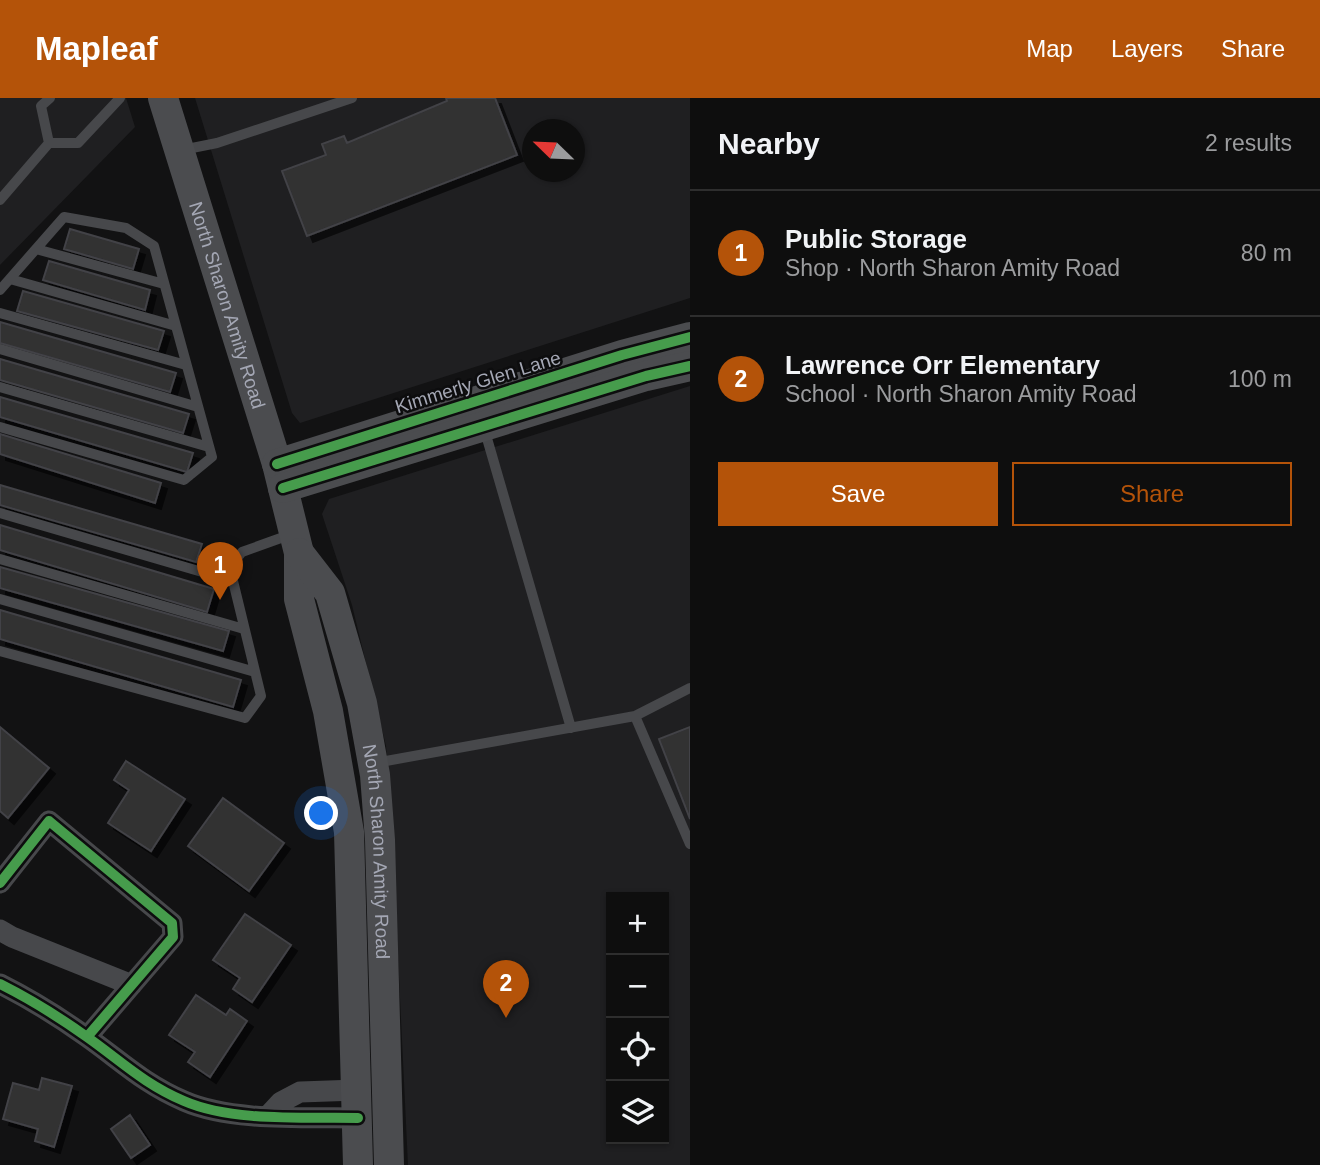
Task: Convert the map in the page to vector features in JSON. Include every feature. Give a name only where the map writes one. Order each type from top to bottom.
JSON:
[{"type":"main road","name":"North Sharon Amity Road","points":[[163,98],[280,476],[297,543],[299,600],[328,711],[349,832],[358,1165]]},
{"type":"main road","name":"Kimmerly Glen Lane","points":[[280,476],[480,413],[622,355],[688,347]]},
{"type":"main road","name":"North Sharon Amity Road","points":[[297,543],[330,593],[362,703],[373,764],[380,839],[389,1165]]},
{"type":"main road","points":[[357,1104],[365,1099],[374,1134],[376,1165]]},
{"type":"street","points":[[0,883],[49,821],[172,923],[173,937],[87,1037]]},
{"type":"street","points":[[0,930],[132,985]]},
{"type":"street","points":[[0,984],[87,1037],[139,1078],[185,1102],[226,1114],[268,1116],[281,1102],[300,1092],[357,1104]]},
{"type":"lane","points":[[49,143],[41,106],[50,98]]},
{"type":"lane","points":[[0,200],[49,143],[78,143],[120,98]]},
{"type":"lane","points":[[179,151],[217,143],[352,98]]},
{"type":"lane","points":[[0,290],[64,217],[126,228],[154,246],[212,457],[184,480],[0,427]]},
{"type":"lane","points":[[36,249],[164,284]]},
{"type":"lane","points":[[10,279],[176,326]]},
{"type":"lane","points":[[0,313],[186,365]]},
{"type":"lane","points":[[0,349],[198,407]]},
{"type":"lane","points":[[0,387],[209,447]]},
{"type":"lane","points":[[480,413],[571,728]]},
{"type":"lane","points":[[0,513],[233,581]]},
{"type":"lane","points":[[0,651],[245,718],[261,695],[233,581],[234,562],[242,552],[297,543]]},
{"type":"lane","points":[[0,559],[244,629]]},
{"type":"lane","points":[[0,599],[255,672]]},
{"type":"lane","points":[[373,764],[635,716],[690,688]]},
{"type":"lane","points":[[635,716],[690,844]]},
{"type":"shaded area","points":[[0,98],[126,98],[135,127],[0,265]]},
{"type":"shaded area","points":[[195,98],[690,98],[690,298],[300,423],[292,413]]},
{"type":"shaded area","points":[[690,386],[690,1165],[408,1165],[386,746],[352,605],[322,514],[329,499]]},
{"type":"building","points":[[446,98],[495,98],[517,155],[307,236],[282,171],[326,155],[322,144],[344,136],[347,143],[447,101]]},
{"type":"building","points":[[70,229],[139,249],[133,269],[64,249]]},
{"type":"building","points":[[49,261],[150,290],[145,310],[43,280]]},
{"type":"building","points":[[23,291],[164,331],[158,350],[17,311]]},
{"type":"building","points":[[0,322],[176,373],[170,392],[0,343]]},
{"type":"building","points":[[0,359],[189,414],[183,433],[0,380]]},
{"type":"building","points":[[0,397],[193,453],[187,472],[0,417]]},
{"type":"building","points":[[0,434],[161,483],[155,503],[0,454]]},
{"type":"building","points":[[0,485],[202,544],[196,562],[0,505]]},
{"type":"building","points":[[0,525],[214,589],[207,612],[0,550]]},
{"type":"building","points":[[0,567],[229,631],[223,651],[0,588]]},
{"type":"building","points":[[0,610],[241,680],[233,707],[0,639]]},
{"type":"building","points":[[0,727],[49,768],[8,818],[0,811]]},
{"type":"building","points":[[690,727],[690,819],[659,739]]},
{"type":"building","points":[[126,761],[185,799],[151,851],[108,823],[129,790],[114,780]]},
{"type":"building","points":[[223,798],[284,843],[249,891],[188,846]]},
{"type":"building","points":[[245,914],[291,945],[252,1002],[233,989],[240,978],[213,960]]},
{"type":"building","points":[[196,995],[226,1015],[230,1009],[247,1021],[210,1077],[188,1062],[195,1052],[169,1035]]},
{"type":"building","points":[[42,1078],[72,1086],[54,1147],[35,1141],[38,1129],[3,1119],[13,1083],[39,1090]]},
{"type":"building","points":[[130,1115],[150,1145],[131,1158],[111,1129]]},
{"type":"cycle path","points":[[277,464],[622,355],[690,337]]},
{"type":"cycle path","points":[[283,488],[646,376],[690,366]]},
{"type":"cycle path","points":[[0,883],[49,821],[172,923],[173,937],[87,1037]]},
{"type":"cycle path","points":[[0,984],[55,1015],[145,1080],[184,1101],[203,1108],[246,1115],[358,1118]]},
{"type":"place","name":"Public Storage","points":[[220,600]]},
{"type":"place","name":"Lawrence Orr Elementary","points":[[506,1018]]}]
